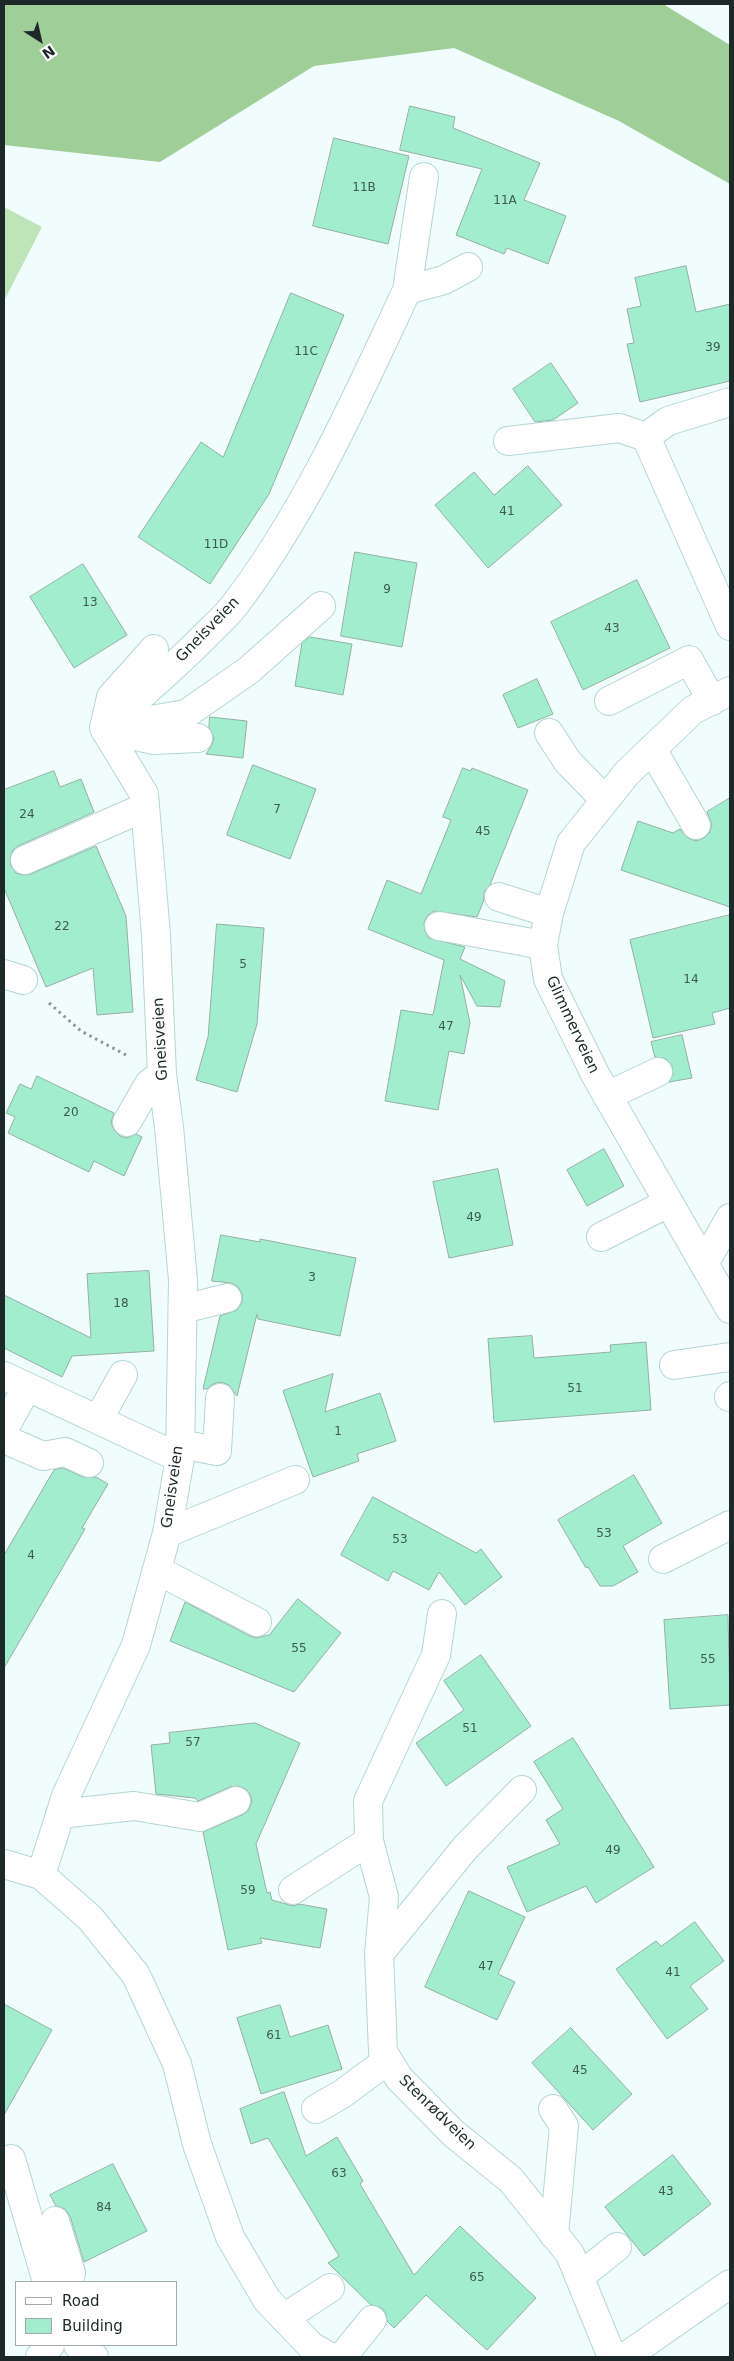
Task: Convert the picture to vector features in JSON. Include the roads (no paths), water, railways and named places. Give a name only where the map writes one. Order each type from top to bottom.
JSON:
[{"type":"street","name":"Gneisveien","points":[[41,1874],[66,1796],[136,1645],[167,1533],[180,1451],[183,1280],[170,1127],[162,1074],[156,935],[146,807],[144,794],[104,728],[193,648],[233,608],[302,505],[407,290],[424,177]]},
{"type":"street","points":[[407,290],[444,280],[468,267]]},
{"type":"street","points":[[646,437],[668,422],[730,402]]},
{"type":"street","points":[[508,441],[620,428],[646,437],[730,626]]},
{"type":"street","points":[[104,728],[186,714],[248,670],[321,606]]},
{"type":"street","points":[[104,728],[111,698],[154,649]]},
{"type":"street","points":[[610,701],[689,660],[721,696]]},
{"type":"street","name":"Glimmerveien","points":[[721,696],[693,710],[627,773],[571,843],[549,913],[543,946],[548,978],[607,1096],[730,1309]]},
{"type":"street","points":[[104,728],[154,740],[198,738]]},
{"type":"street","points":[[549,733],[568,762],[605,800]]},
{"type":"street","points":[[652,749],[696,825]]},
{"type":"street","points":[[25,860],[146,807]]},
{"type":"street","points":[[499,897],[549,913]]},
{"type":"street","points":[[439,926],[543,946]]},
{"type":"street","points":[[607,1096],[658,1072]]},
{"type":"street","points":[[126,1122],[149,1084],[162,1074]]},
{"type":"street","points":[[601,1237],[668,1203]]},
{"type":"street","points":[[704,1264],[730,1218]]},
{"type":"street","points":[[182,1309],[227,1298]]},
{"type":"street","points":[[674,1365],[730,1357]]},
{"type":"street","points":[[98,1420],[123,1375]]},
{"type":"street","points":[[4,1429],[15,1382],[98,1420],[180,1451],[217,1451],[220,1398]]},
{"type":"street","points":[[4,1440],[43,1456],[65,1452],[88,1463]]},
{"type":"street","points":[[167,1533],[295,1480]]},
{"type":"street","points":[[663,1559],[730,1525]]},
{"type":"street","points":[[156,1570],[256,1622]]},
{"type":"street","name":"Stenrødveien","points":[[442,1614],[436,1655],[368,1801],[369,1841],[384,1897],[379,1954],[383,2052],[399,2078],[454,2133],[511,2180],[570,2254],[612,2357]]},
{"type":"street","points":[[379,1954],[464,1848],[522,1790]]},
{"type":"street","points":[[60,1814],[134,1806],[200,1817],[236,1801]]},
{"type":"street","points":[[293,1890],[369,1841]]},
{"type":"street","points":[[4,1864],[41,1874],[90,1918],[136,1975],[177,2064],[197,2144],[230,2237],[267,2300],[310,2346],[329,2356],[372,2320]]},
{"type":"street","points":[[316,2109],[342,2094],[388,2060]]},
{"type":"street","points":[[553,2109],[564,2126],[554,2235]]},
{"type":"street","points":[[11,2159],[47,2281]]},
{"type":"street","points":[[55,2222],[71,2274],[69,2281]]},
{"type":"street","points":[[579,2277],[617,2246]]},
{"type":"street","points":[[625,2357],[730,2284]]},
{"type":"street","points":[[284,2318],[330,2288]]},
{"type":"street","points":[[40,2357],[49,2346]]},
{"type":"street","points":[[79,2346],[94,2357]]}]
